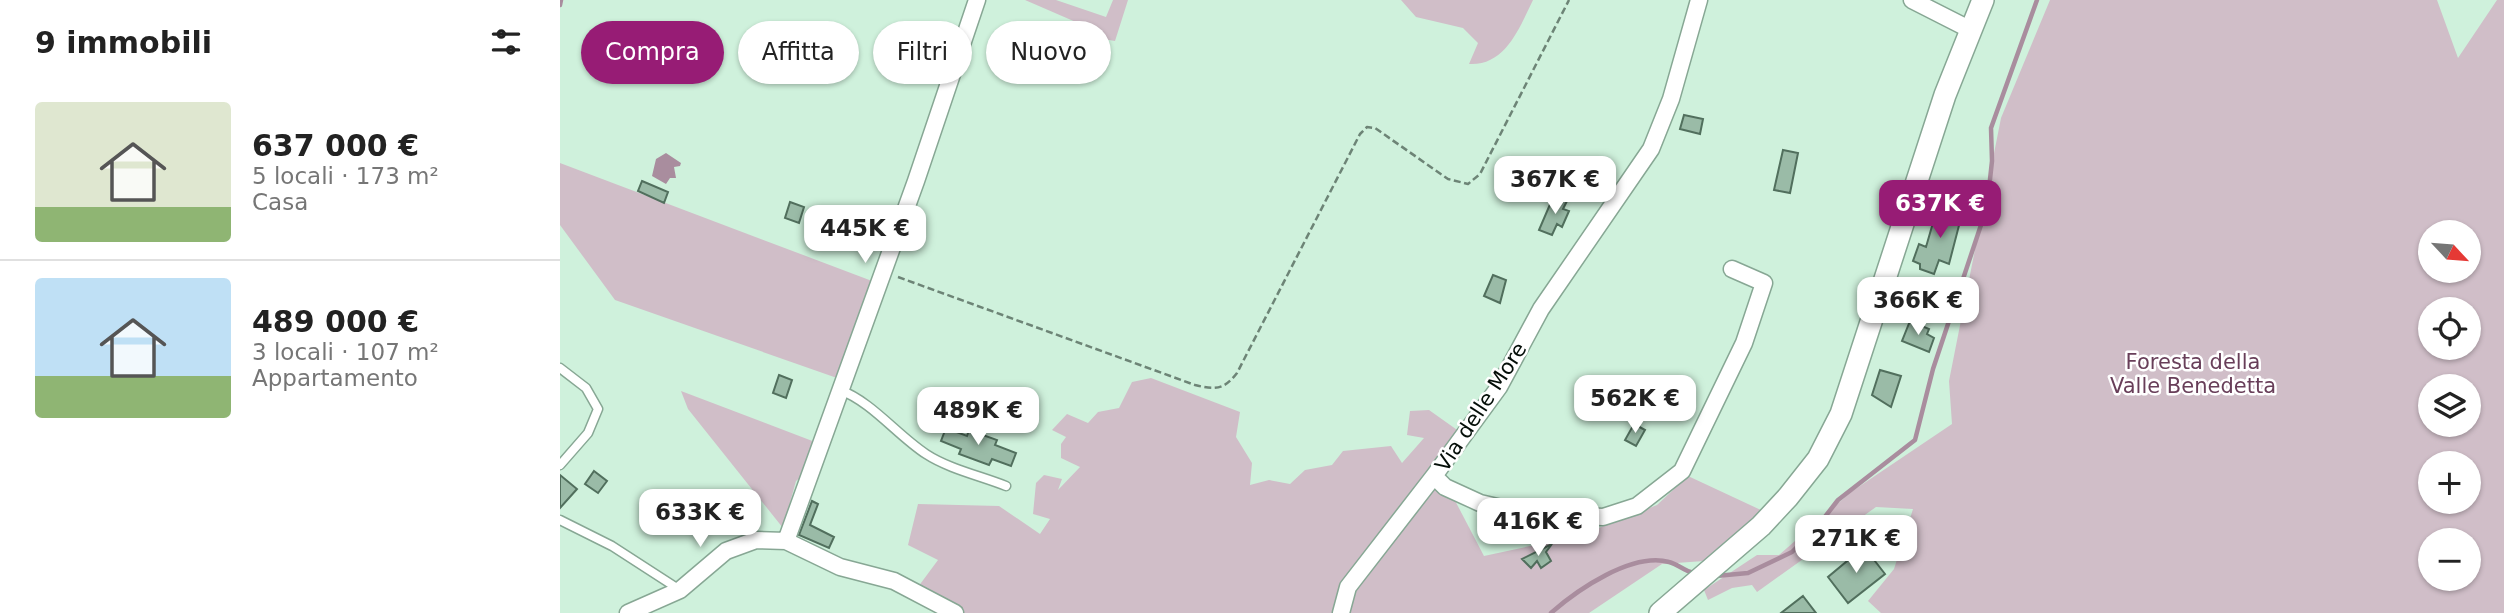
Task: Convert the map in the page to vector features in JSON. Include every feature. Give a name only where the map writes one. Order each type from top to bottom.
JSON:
[{"type":"main road","points":[[1660,613],[1788,497],[1818,459],[1841,414],[1945,95],[1983,0]]},
{"type":"street","points":[[786,541],[829,406],[840,390],[883,271],[911,179],[966,20],[977,0]]},
{"type":"street","name":"Via delle More","points":[[1699,0],[1671,99],[1651,149],[1541,309],[1499,387],[1434,476],[1444,487],[1480,503],[1523,513],[1603,517],[1637,506],[1682,471],[1744,343],[1764,283],[1732,269]]},
{"type":"street","points":[[1912,0],[1971,30]]},
{"type":"street","points":[[1341,613],[1348,587],[1434,476]]},
{"type":"street","points":[[628,613],[680,590],[726,551],[756,540],[786,541],[840,566],[894,581],[956,613]]},
{"type":"lane","points":[[560,368],[586,388],[598,409],[588,433],[560,465]]},
{"type":"lane","points":[[840,390],[852,394],[904,439],[930,457],[1006,486]]},
{"type":"lane","points":[[560,520],[612,545],[680,590]]},
{"type":"path","points":[[883,271],[1195,385],[1214,390],[1227,386],[1237,373],[1360,134],[1367,127],[1375,128],[1448,179],[1468,184],[1480,174],[1569,0]]},
{"type":"green space","points":[[1025,0],[1056,0],[1106,17],[1113,0],[1128,0],[1115,41],[1111,40],[1111,21],[1073,21]]},
{"type":"green space","points":[[1401,0],[1533,0],[1516,34],[1501,52],[1482,63],[1469,64],[1478,43],[1463,28],[1416,17]]},
{"type":"green space","name":"Foresta della Valle Benedetta","points":[[2050,0],[2437,0],[2458,58],[2497,0],[2504,0],[2504,613],[1881,613],[1868,601],[1894,569],[1913,509],[1876,507],[1757,592],[1752,585],[1732,588],[1708,600],[1704,590],[1757,555],[1779,555],[1851,492],[1952,424],[1949,381],[2001,118]]},
{"type":"green space","points":[[560,163],[872,281],[837,378],[615,300],[560,225]]},
{"type":"green space","points":[[1151,378],[1240,412],[1236,437],[1252,463],[1250,485],[1269,480],[1290,484],[1305,470],[1332,465],[1343,451],[1391,446],[1402,463],[1424,438],[1407,435],[1410,411],[1429,410],[1460,432],[1439,470],[1484,556],[1581,535],[1657,505],[1688,476],[1763,511],[1704,561],[1662,564],[1589,613],[963,613],[918,587],[938,560],[908,545],[918,504],[999,506],[1040,534],[1050,519],[1033,514],[1036,483],[1044,475],[1062,479],[1058,490],[1080,467],[1061,458],[1061,444],[1066,437],[1052,430],[1067,414],[1088,423],[1098,412],[1119,408],[1132,382]]},
{"type":"green space","points":[[681,391],[815,442],[805,474],[796,481],[783,528],[688,409]]},
{"type":"shaded area","points":[[666,153],[681,163],[680,166],[674,167],[676,178],[670,178],[666,184],[652,176],[656,159]]},
{"type":"building","points":[[1684,115],[1703,119],[1700,134],[1680,129]]},
{"type":"building","points":[[1783,150],[1798,153],[1790,193],[1774,190]]},
{"type":"building","points":[[642,181],[668,192],[664,203],[638,191]]},
{"type":"building","points":[[1554,195],[1567,201],[1563,209],[1569,211],[1562,227],[1557,224],[1552,235],[1539,230]]},
{"type":"building","points":[[790,202],[804,207],[799,223],[785,218]]},
{"type":"building","points":[[1950,206],[1963,210],[1949,264],[1939,260],[1934,274],[1920,269],[1920,264],[1913,261],[1919,244],[1926,247],[1937,209],[1949,212]]},
{"type":"building","points":[[1493,275],[1506,280],[1500,303],[1484,296]]},
{"type":"building","points":[[1910,321],[1929,329],[1927,334],[1934,338],[1929,352],[1902,341]]},
{"type":"building","points":[[1880,370],[1901,376],[1891,407],[1872,395]]},
{"type":"building","points":[[779,375],[792,380],[786,398],[773,393]]},
{"type":"building","points":[[1634,424],[1645,430],[1636,446],[1625,440]]},
{"type":"building","points":[[946,428],[967,436],[969,430],[997,440],[995,445],[1016,453],[1011,466],[992,459],[989,465],[959,454],[961,449],[941,441]]},
{"type":"building","points":[[594,471],[607,481],[598,493],[585,484]]},
{"type":"building","points":[[560,475],[577,489],[560,508]]},
{"type":"building","points":[[812,501],[818,504],[810,525],[834,537],[829,548],[799,535]]},
{"type":"building","points":[[1552,544],[1546,552],[1551,561],[1541,568],[1537,561],[1531,568],[1522,559]]},
{"type":"building","points":[[1864,547],[1885,574],[1848,603],[1828,577]]},
{"type":"building","points":[[1803,596],[1816,613],[1781,613]]},
{"type":"waterway","points":[[560,5],[561,0]]},
{"type":"waterway","points":[[1716,576],[1748,573],[1792,552],[1817,527],[1838,500],[1915,440],[1933,369],[1987,207],[1992,161],[1991,128],[2037,0]]},
{"type":"waterway","points":[[1551,613],[1590,584],[1622,568],[1639,563],[1654,560],[1669,562],[1694,573]]}]
